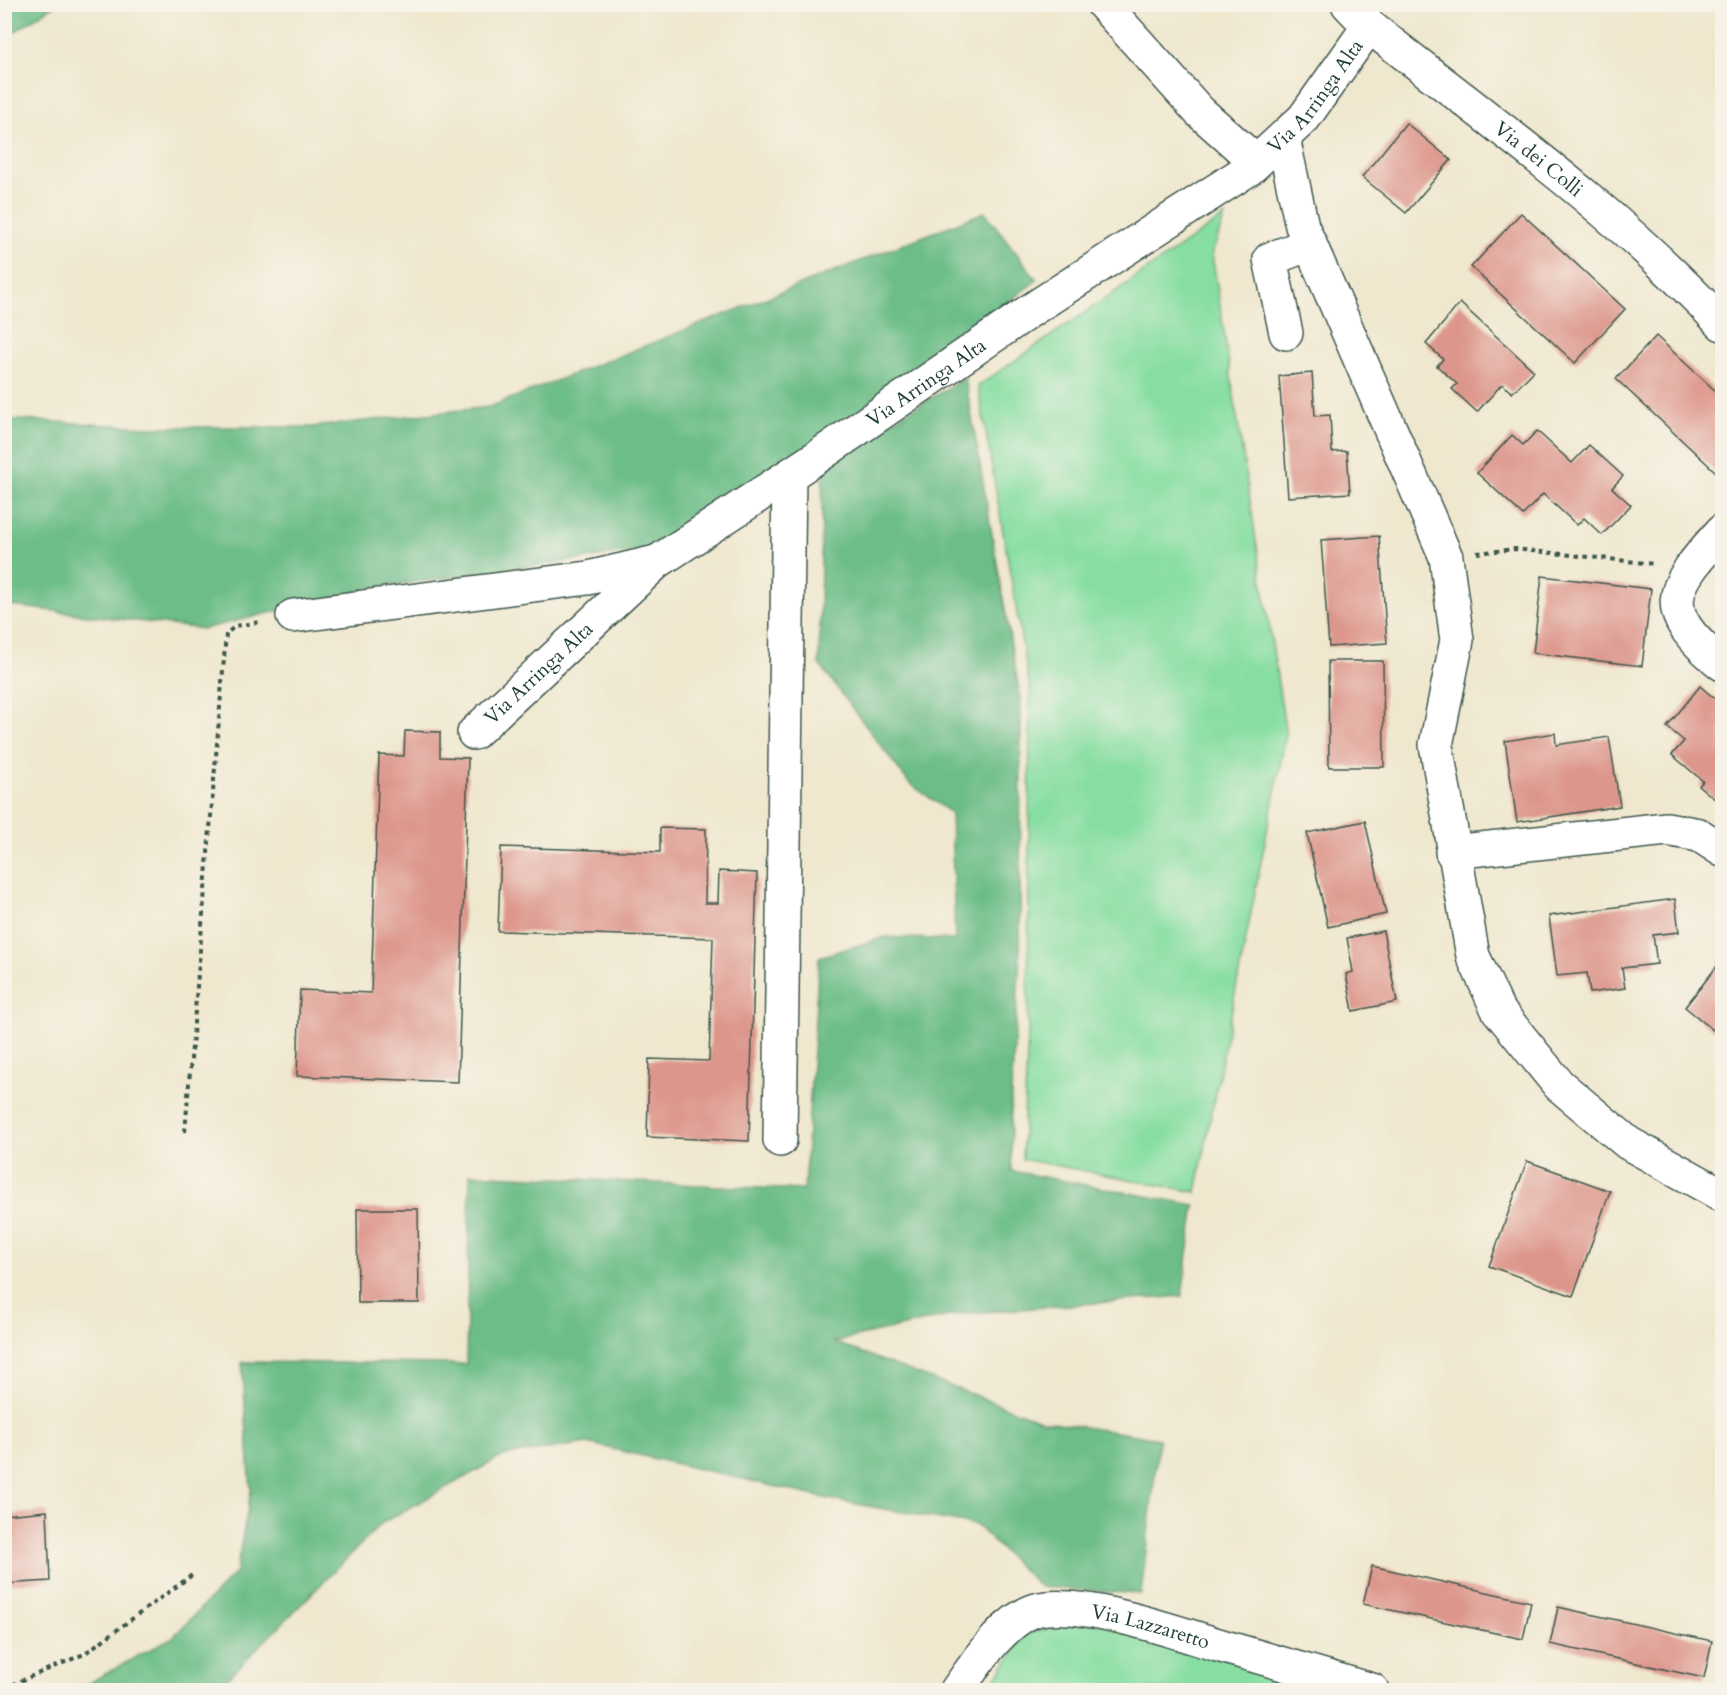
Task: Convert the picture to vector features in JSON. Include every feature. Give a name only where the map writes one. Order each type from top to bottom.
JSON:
[{"type":"street","points":[[1103,4],[1199,111],[1252,165],[1306,235]]},
{"type":"street","name":"Via Arringa Alta","points":[[474,733],[657,562],[789,476],[1031,310],[1252,165],[1304,118],[1358,15]]},
{"type":"street","name":"Via dei Colli","points":[[1358,15],[1597,206],[1722,324]]},
{"type":"street","points":[[1283,138],[1306,235],[1446,557],[1457,640],[1436,746],[1452,852],[1473,956],[1498,1010],[1559,1085],[1628,1143],[1722,1195]]},
{"type":"street","points":[[1286,333],[1270,259],[1306,235]]},
{"type":"street","points":[[780,1140],[789,476]]},
{"type":"street","points":[[1722,531],[1686,571],[1678,588],[1678,616],[1688,633],[1722,664]]},
{"type":"street","points":[[293,616],[588,578],[657,562]]},
{"type":"street","points":[[1452,852],[1667,829],[1698,835],[1722,850]]},
{"type":"street","name":"Via Lazzaretto","points":[[957,1690],[979,1658],[1013,1624],[1036,1610],[1072,1609],[1104,1613],[1147,1624],[1372,1690]]},
{"type":"path","points":[[1446,557],[1515,549],[1665,565],[1671,563],[1686,571]]},
{"type":"path","points":[[185,1132],[226,634],[235,626],[293,616]]},
{"type":"path","points":[[4,1689],[84,1654],[192,1575]]},
{"type":"green space","points":[[5,4],[55,4],[55,5],[5,38]]},
{"type":"green space","points":[[985,212],[1037,280],[821,444],[654,549],[373,588],[203,629],[5,605],[4,419],[147,427],[311,427],[489,407]]},
{"type":"green space","points":[[1225,216],[1212,254],[1286,735],[1196,1192],[1022,1159],[1028,1032],[1030,689],[978,386]]},
{"type":"green space","points":[[965,378],[1021,702],[1020,958],[1011,1093],[1011,1171],[1195,1205],[1182,1296],[957,1314],[833,1342],[1040,1420],[1159,1439],[1141,1594],[1040,1587],[976,1525],[833,1500],[587,1443],[503,1456],[382,1523],[216,1690],[76,1690],[173,1637],[236,1572],[251,1491],[242,1362],[466,1364],[470,1174],[804,1190],[819,957],[885,937],[955,940],[951,813],[909,783],[819,664],[823,462]]},
{"type":"green space","points":[[1069,1623],[1147,1624],[1372,1690],[988,1690],[1026,1634]]},
{"type":"building","points":[[1406,123],[1451,160],[1406,213],[1362,177]]},
{"type":"building","points":[[1521,213],[1625,309],[1575,363],[1471,267]]},
{"type":"building","points":[[1460,303],[1534,371],[1512,393],[1502,384],[1477,412],[1452,389],[1457,384],[1437,366],[1443,359],[1426,344]]},
{"type":"building","points":[[1656,336],[1722,397],[1722,467],[1717,473],[1616,379]]},
{"type":"building","points":[[1312,373],[1315,416],[1330,415],[1332,452],[1347,451],[1350,493],[1288,497],[1279,376]]},
{"type":"building","points":[[1537,431],[1572,463],[1589,445],[1623,476],[1612,488],[1631,505],[1602,535],[1584,518],[1577,525],[1543,494],[1523,515],[1477,473],[1512,435],[1523,445]]},
{"type":"building","points":[[1379,536],[1387,643],[1329,647],[1321,540]]},
{"type":"building","points":[[1542,576],[1651,589],[1642,666],[1533,653]]},
{"type":"building","points":[[1328,661],[1383,661],[1384,767],[1329,767]]},
{"type":"building","points":[[1700,686],[1722,705],[1722,805],[1699,786],[1703,781],[1672,755],[1684,741],[1667,727]]},
{"type":"building","points":[[405,731],[440,732],[440,757],[468,758],[458,1082],[297,1076],[300,990],[371,993],[379,755],[404,756]]},
{"type":"building","points":[[1555,733],[1556,745],[1609,737],[1620,806],[1517,822],[1505,741]]},
{"type":"building","points":[[1365,821],[1386,914],[1328,927],[1307,833]]},
{"type":"building","points":[[660,828],[706,829],[705,903],[718,903],[719,871],[757,873],[749,1141],[647,1137],[649,1059],[709,1061],[713,938],[498,931],[501,847],[660,852]]},
{"type":"building","points":[[1675,899],[1679,932],[1653,935],[1657,964],[1622,968],[1625,988],[1590,993],[1587,973],[1557,976],[1549,916]]},
{"type":"building","points":[[1383,931],[1397,1002],[1353,1011],[1346,974],[1353,972],[1347,938]]},
{"type":"building","points":[[1722,960],[1722,1024],[1720,1022],[1713,1030],[1685,1007]]},
{"type":"building","points":[[1527,1161],[1610,1191],[1573,1296],[1489,1266]]},
{"type":"building","points":[[357,1209],[418,1209],[419,1303],[358,1303]]},
{"type":"building","points":[[47,1511],[50,1581],[4,1584],[4,1515]]},
{"type":"building","points":[[1372,1566],[1531,1602],[1523,1639],[1363,1604]]},
{"type":"building","points":[[1558,1607],[1712,1641],[1704,1678],[1550,1644]]}]
